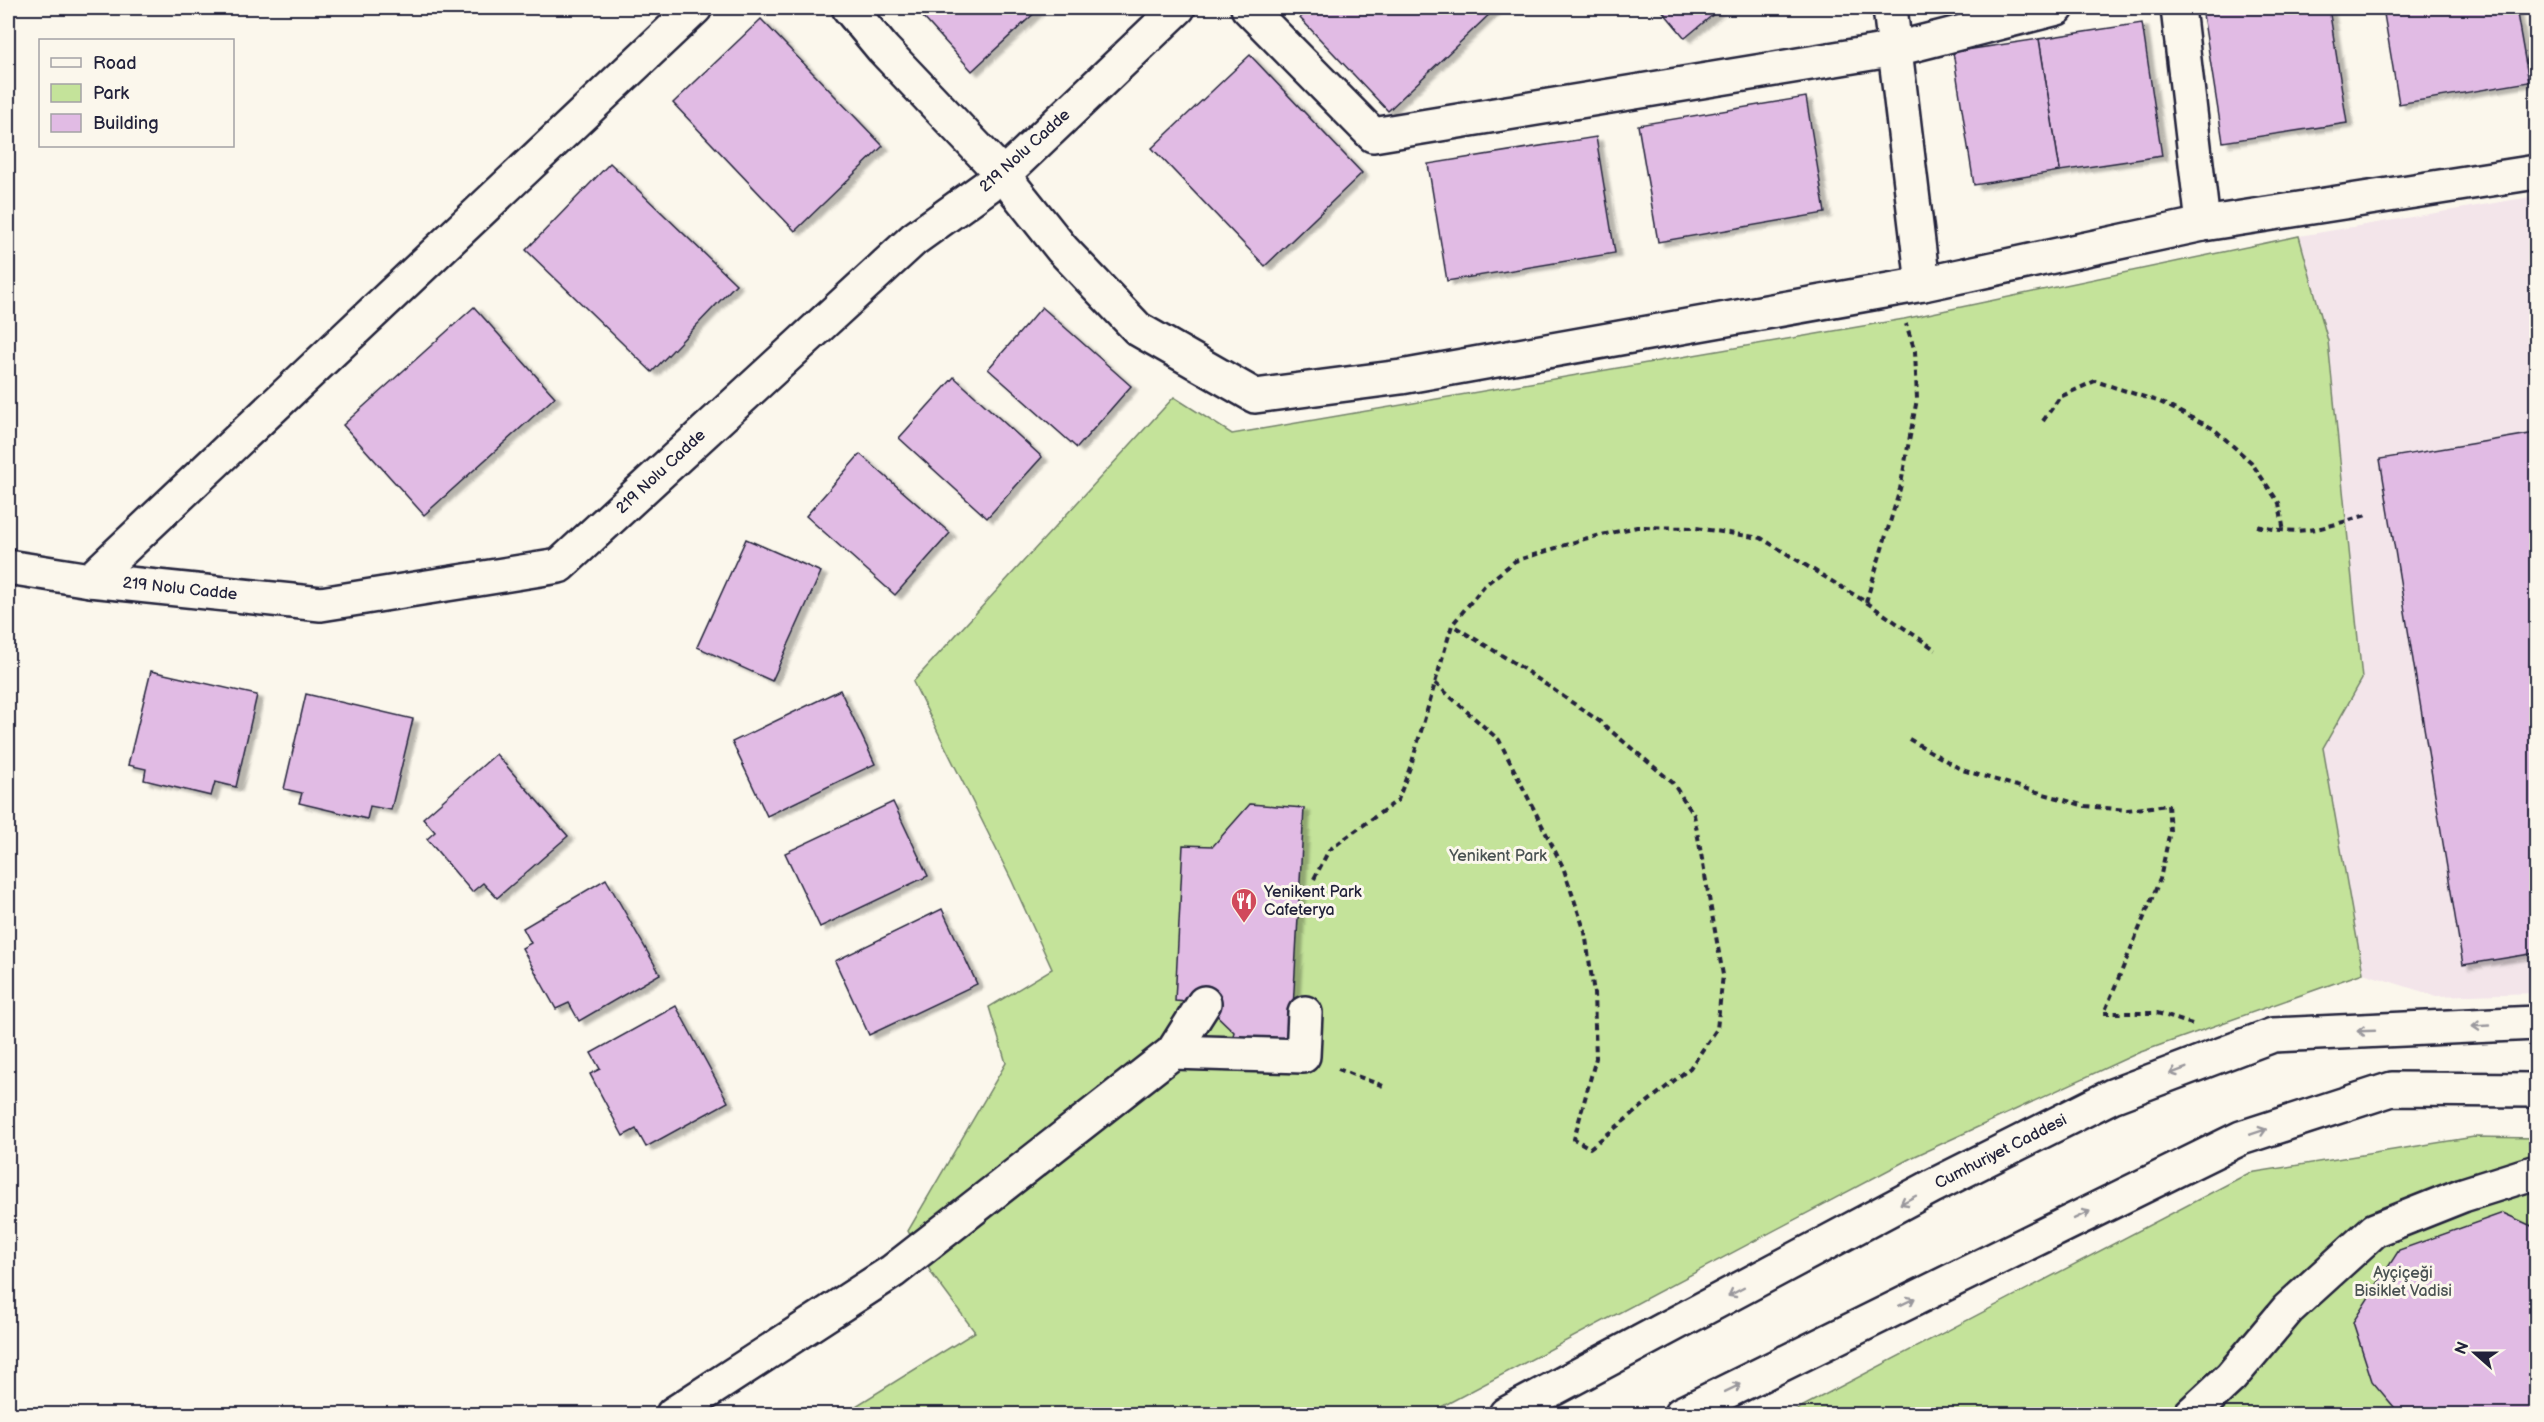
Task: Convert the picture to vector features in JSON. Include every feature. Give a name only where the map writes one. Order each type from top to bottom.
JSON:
[{"type":"street","points":[[90,580],[695,8]]},
{"type":"street","points":[[849,8],[883,49],[1003,175],[1062,249],[1138,329],[1255,396],[1401,377],[1909,287],[2203,224],[2536,172]]},
{"type":"street","name":"219 Nolu Cadde","points":[[8,567],[90,580],[321,604],[559,566],[914,239],[1003,175],[1178,8]]},
{"type":"street","points":[[1248,8],[1373,135],[1896,50],[2057,8]]},
{"type":"street","points":[[1890,8],[1896,50],[1909,287]]},
{"type":"street","points":[[2178,8],[2203,224]]},
{"type":"street","points":[[673,1414],[893,1271],[1173,1052],[1204,1003]]},
{"type":"street","points":[[1173,1052],[1303,1056],[1305,1013]]},
{"type":"street","name":"Cumhuriyet Caddesi","points":[[1506,1414],[1933,1186],[2112,1096],[2250,1043],[2273,1035],[2536,1023]]},
{"type":"street","points":[[1680,1414],[2241,1138],[2392,1089],[2536,1090]]},
{"type":"street","points":[[2191,1414],[2231,1377],[2288,1309],[2375,1230],[2463,1195],[2536,1172]]},
{"type":"path","points":[[1866,602],[1900,489],[1917,399],[1909,287]]},
{"type":"path","points":[[2043,421],[2060,397],[2095,381],[2160,402],[2214,429],[2251,462],[2279,503],[2284,532]]},
{"type":"path","points":[[2258,526],[2284,532],[2308,532],[2370,514]]},
{"type":"path","points":[[1314,879],[1329,850],[1398,800],[1452,625],[1484,586],[1515,561],[1584,539],[1637,526],[1696,528],[1761,538],[1866,602],[1936,650]]},
{"type":"path","points":[[1435,683],[1499,740],[1563,867],[1585,932],[1594,993],[1596,1059],[1574,1138],[1590,1148],[1690,1068],[1717,1029],[1723,975],[1694,815],[1672,782],[1599,721],[1516,664],[1452,625]]},
{"type":"path","points":[[1910,739],[1962,770],[2085,806],[2127,810],[2168,805],[2170,831],[2160,879],[2104,1013],[2157,1013],[2250,1043]]},
{"type":"path","points":[[1303,1056],[1386,1087]]},
{"type":"shaded area","points":[[2536,196],[2536,993],[2436,996],[2363,973],[2323,748],[2362,678],[2328,341],[2299,236]]},
{"type":"green space","name":"Yenikent Park","points":[[2299,236],[2328,341],[2362,679],[2323,748],[2363,973],[2138,1053],[1913,1157],[1428,1414],[843,1414],[975,1332],[932,1274],[908,1231],[1006,1063],[989,1007],[1052,969],[1011,879],[913,682],[1174,397],[1232,434],[1904,319]]},
{"type":"green space","name":"Ayçiçeği Bisiklet Vadisi","points":[[2474,1137],[2536,1138],[2536,1414],[1788,1414],[2249,1173]]},
{"type":"building","points":[[932,8],[1040,8],[972,71],[922,16]]},
{"type":"building","points":[[1310,8],[1496,8],[1388,111],[1300,18]]},
{"type":"building","points":[[1660,8],[1721,8],[1685,38]]},
{"type":"building","points":[[2202,8],[2329,8],[2347,123],[2223,142]]},
{"type":"building","points":[[2383,8],[2516,8],[2529,82],[2399,104]]},
{"type":"building","points":[[761,19],[883,146],[795,231],[673,103]]},
{"type":"building","points":[[2142,23],[2162,156],[2060,171],[2039,39]]},
{"type":"building","points":[[2039,39],[2060,171],[1974,185],[1953,52]]},
{"type":"building","points":[[1250,55],[1362,173],[1265,266],[1152,148]]},
{"type":"building","points":[[1806,97],[1825,213],[1658,242],[1638,125]]},
{"type":"building","points":[[1596,137],[1615,253],[1447,281],[1428,164]]},
{"type":"building","points":[[610,163],[736,284],[652,372],[526,250]]},
{"type":"building","points":[[474,307],[555,397],[424,515],[343,425]]},
{"type":"building","points":[[1042,307],[1131,386],[1077,448],[988,369]]},
{"type":"building","points":[[954,377],[1042,457],[987,518],[899,438]]},
{"type":"building","points":[[2536,433],[2536,953],[2463,965],[2380,459]]},
{"type":"building","points":[[860,454],[950,533],[895,595],[806,516]]},
{"type":"building","points":[[746,539],[821,572],[772,681],[697,647]]},
{"type":"building","points":[[151,671],[257,695],[236,787],[215,782],[211,796],[144,780],[146,769],[128,765]]},
{"type":"building","points":[[840,690],[875,764],[767,816],[732,742]]},
{"type":"building","points":[[306,694],[413,719],[391,810],[370,806],[367,819],[299,803],[302,793],[284,789]]},
{"type":"building","points":[[496,754],[568,836],[497,898],[483,883],[472,892],[427,839],[435,832],[423,818]]},
{"type":"building","points":[[893,802],[928,876],[820,927],[785,853]]},
{"type":"building","points":[[1250,804],[1304,808],[1291,1045],[1231,1044],[1234,1032],[1204,1003],[1175,1001],[1183,845],[1213,846]]},
{"type":"building","points":[[606,879],[660,974],[579,1021],[569,1003],[556,1009],[522,948],[531,943],[523,928]]},
{"type":"building","points":[[942,909],[977,984],[869,1035],[835,961]]},
{"type":"building","points":[[676,1006],[728,1102],[646,1147],[636,1129],[623,1136],[590,1074],[600,1069],[591,1053]]},
{"type":"building","points":[[2503,1213],[2536,1228],[2536,1414],[2400,1414],[2372,1381],[2353,1322],[2399,1250]]},
{"type":"place","name":"Yenikent Park Cafeterya","points":[[1244,924]]}]
